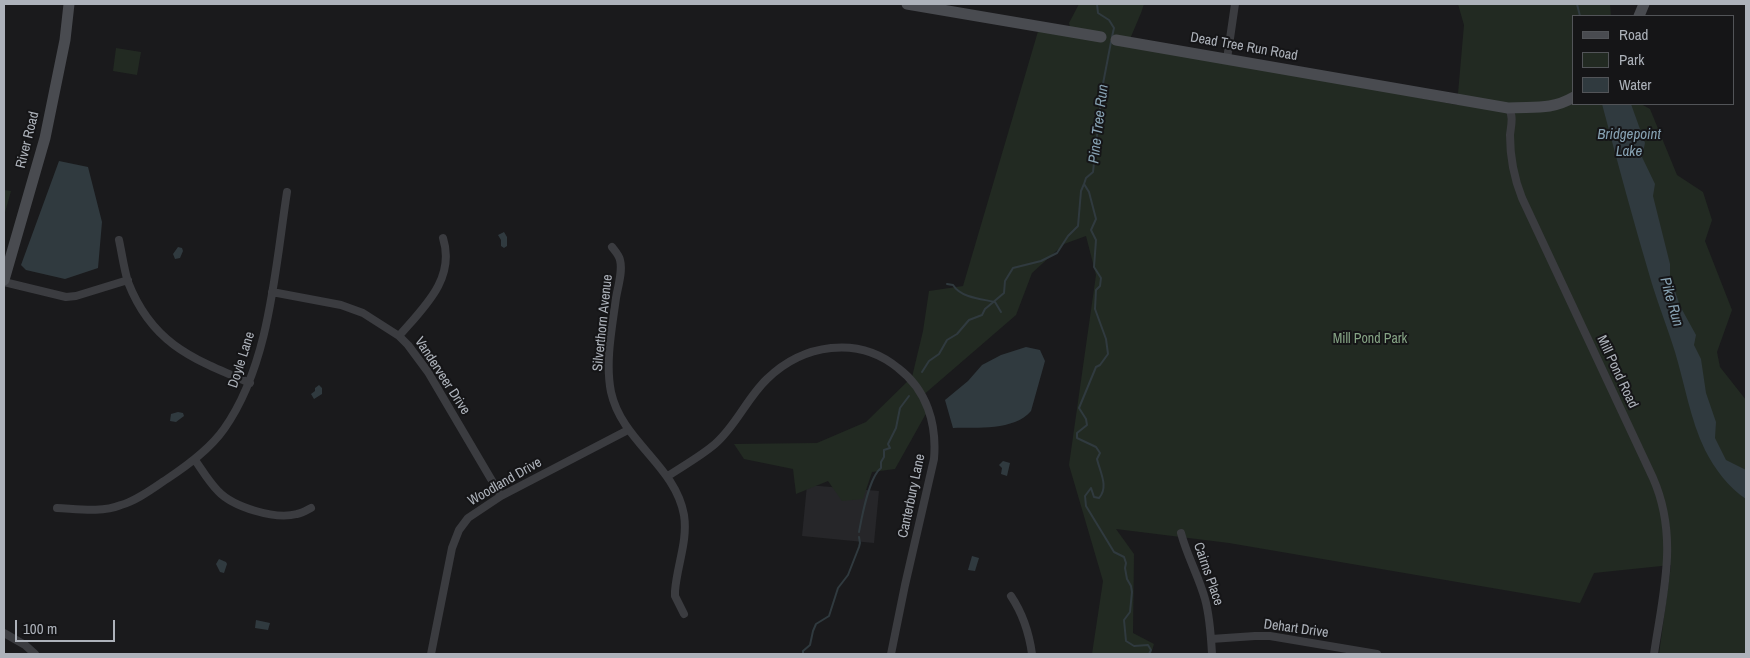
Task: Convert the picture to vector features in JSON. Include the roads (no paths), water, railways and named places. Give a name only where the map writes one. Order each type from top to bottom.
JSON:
[{"type":"street","name":"River Road","points":[[4,281],[46,138],[65,40],[69,4]]},
{"type":"street","name":"Dead Tree Run Road","points":[[907,4],[961,8],[1116,40],[1508,108],[1544,108],[1572,99]]},
{"type":"street","points":[[1227,59],[1235,4]]},
{"type":"street","name":"Mill Pond Road","points":[[1508,108],[1512,114],[1510,144],[1512,163],[1522,198],[1653,478],[1665,510],[1668,539],[1667,563],[1654,654]]},
{"type":"street","name":"Doyle Lane","points":[[57,508],[105,509],[120,506],[135,499],[194,460],[224,430],[242,400],[260,355],[272,292],[287,192]]},
{"type":"street","points":[[399,336],[440,285],[446,259],[443,238]]},
{"type":"street","points":[[119,240],[128,280],[141,308],[164,338],[186,355],[250,383]]},
{"type":"street","name":"Silverthorn Avenue","points":[[612,247],[618,256],[621,267],[612,324],[610,382],[612,394],[619,414],[628,430],[668,476],[677,494],[684,516],[684,537],[675,596],[684,614]]},
{"type":"street","points":[[4,281],[66,297],[76,296],[128,280]]},
{"type":"street","name":"Vanderveer Drive","points":[[272,292],[341,305],[364,313],[399,336],[428,372],[501,496]]},
{"type":"street","name":"Canterbury Lane","points":[[668,476],[715,444],[729,430],[766,380],[791,360],[817,349],[840,346],[862,349],[894,364],[908,376],[920,393],[933,422],[935,444],[934,459],[891,654]]},
{"type":"street","name":"Woodland Drive","points":[[431,654],[452,548],[459,530],[468,518],[501,496],[628,430]]},
{"type":"street","points":[[194,460],[219,492],[234,504],[270,514],[298,514],[311,508]]},
{"type":"street","name":"Cairns Place","points":[[1181,533],[1186,551],[1205,598],[1212,654]]},
{"type":"street","points":[[1011,596],[1020,609],[1029,634],[1032,654]]},
{"type":"street","points":[[4,633],[35,654]]},
{"type":"street","name":"Dehart Drive","points":[[1211,639],[1270,636],[1372,654]]},
{"type":"water","name":"Bridgepoint Lake","points":[[1602,105],[1631,105],[1645,143],[1642,157],[1655,184],[1653,196],[1670,264],[1670,276],[1680,306],[1696,335],[1694,345],[1701,359],[1706,393],[1716,422],[1715,438],[1726,460],[1746,470],[1746,499],[1717,471],[1705,450],[1695,426],[1675,352],[1645,261]]},
{"type":"water","points":[[59,161],[88,167],[102,222],[98,268],[65,279],[26,270],[21,265]]},
{"type":"water","points":[[504,232],[507,237],[507,246],[504,248],[501,246],[501,240],[498,235]]},
{"type":"water","points":[[178,247],[182,248],[183,251],[180,258],[175,259],[173,254]]},
{"type":"water","points":[[1026,347],[1040,350],[1045,361],[1031,411],[1015,422],[1005,425],[953,428],[945,400],[968,381],[982,365],[1001,355]]},
{"type":"water","points":[[319,385],[322,388],[322,394],[314,399],[311,394]]},
{"type":"water","points":[[183,413],[184,416],[176,422],[170,421],[171,414]]},
{"type":"water","points":[[1003,461],[1010,463],[1007,476],[1001,474],[1002,468],[999,465]]},
{"type":"water","points":[[972,556],[979,558],[975,571],[968,570]]},
{"type":"water","points":[[219,559],[227,564],[224,573],[220,572],[216,564]]},
{"type":"water","points":[[256,620],[270,623],[268,630],[255,628]]},
{"type":"waterway","name":"Pine Tree Run","points":[[1097,4],[1098,13],[1109,20],[1114,28],[1112,37]]},
{"type":"waterway","name":"Pike Run","points":[[1577,4],[1580,15]]},
{"type":"waterway","name":"Pine Tree Run","points":[[1111,42],[1102,89],[1093,172],[1086,178],[1084,184],[1089,192],[1096,219],[1091,230],[1096,240],[1094,267],[1101,278],[1100,286],[1096,290],[1095,309],[1106,339],[1108,354],[1100,365],[1096,367],[1079,408],[1086,419],[1087,425],[1077,433],[1077,438],[1096,447],[1100,453],[1097,459],[1104,484],[1102,494],[1099,498],[1094,497],[1091,488],[1085,496],[1086,506],[1114,552],[1124,557],[1126,563],[1127,579],[1132,592],[1130,612],[1124,620],[1126,641],[1134,646],[1148,645],[1151,650],[1149,654]]},
{"type":"waterway","points":[[922,372],[929,361],[939,354],[947,340],[957,334],[969,320],[982,315],[985,309],[1004,293],[1005,281],[1013,268],[1041,261],[1057,253],[1068,236],[1078,226],[1081,191],[1084,184]]},
{"type":"waterway","points":[[947,284],[953,285],[966,295],[995,302],[1001,312]]},
{"type":"waterway","points":[[859,532],[870,488],[881,468],[884,450],[890,448],[888,444],[896,428],[900,408],[909,396]]},
{"type":"waterway","points":[[803,654],[803,651],[810,645],[816,624],[829,616],[838,588],[848,575],[859,547],[859,537]]},
{"type":"park label","name":"Mill Pond Park","points":[[1370,339]]}]
